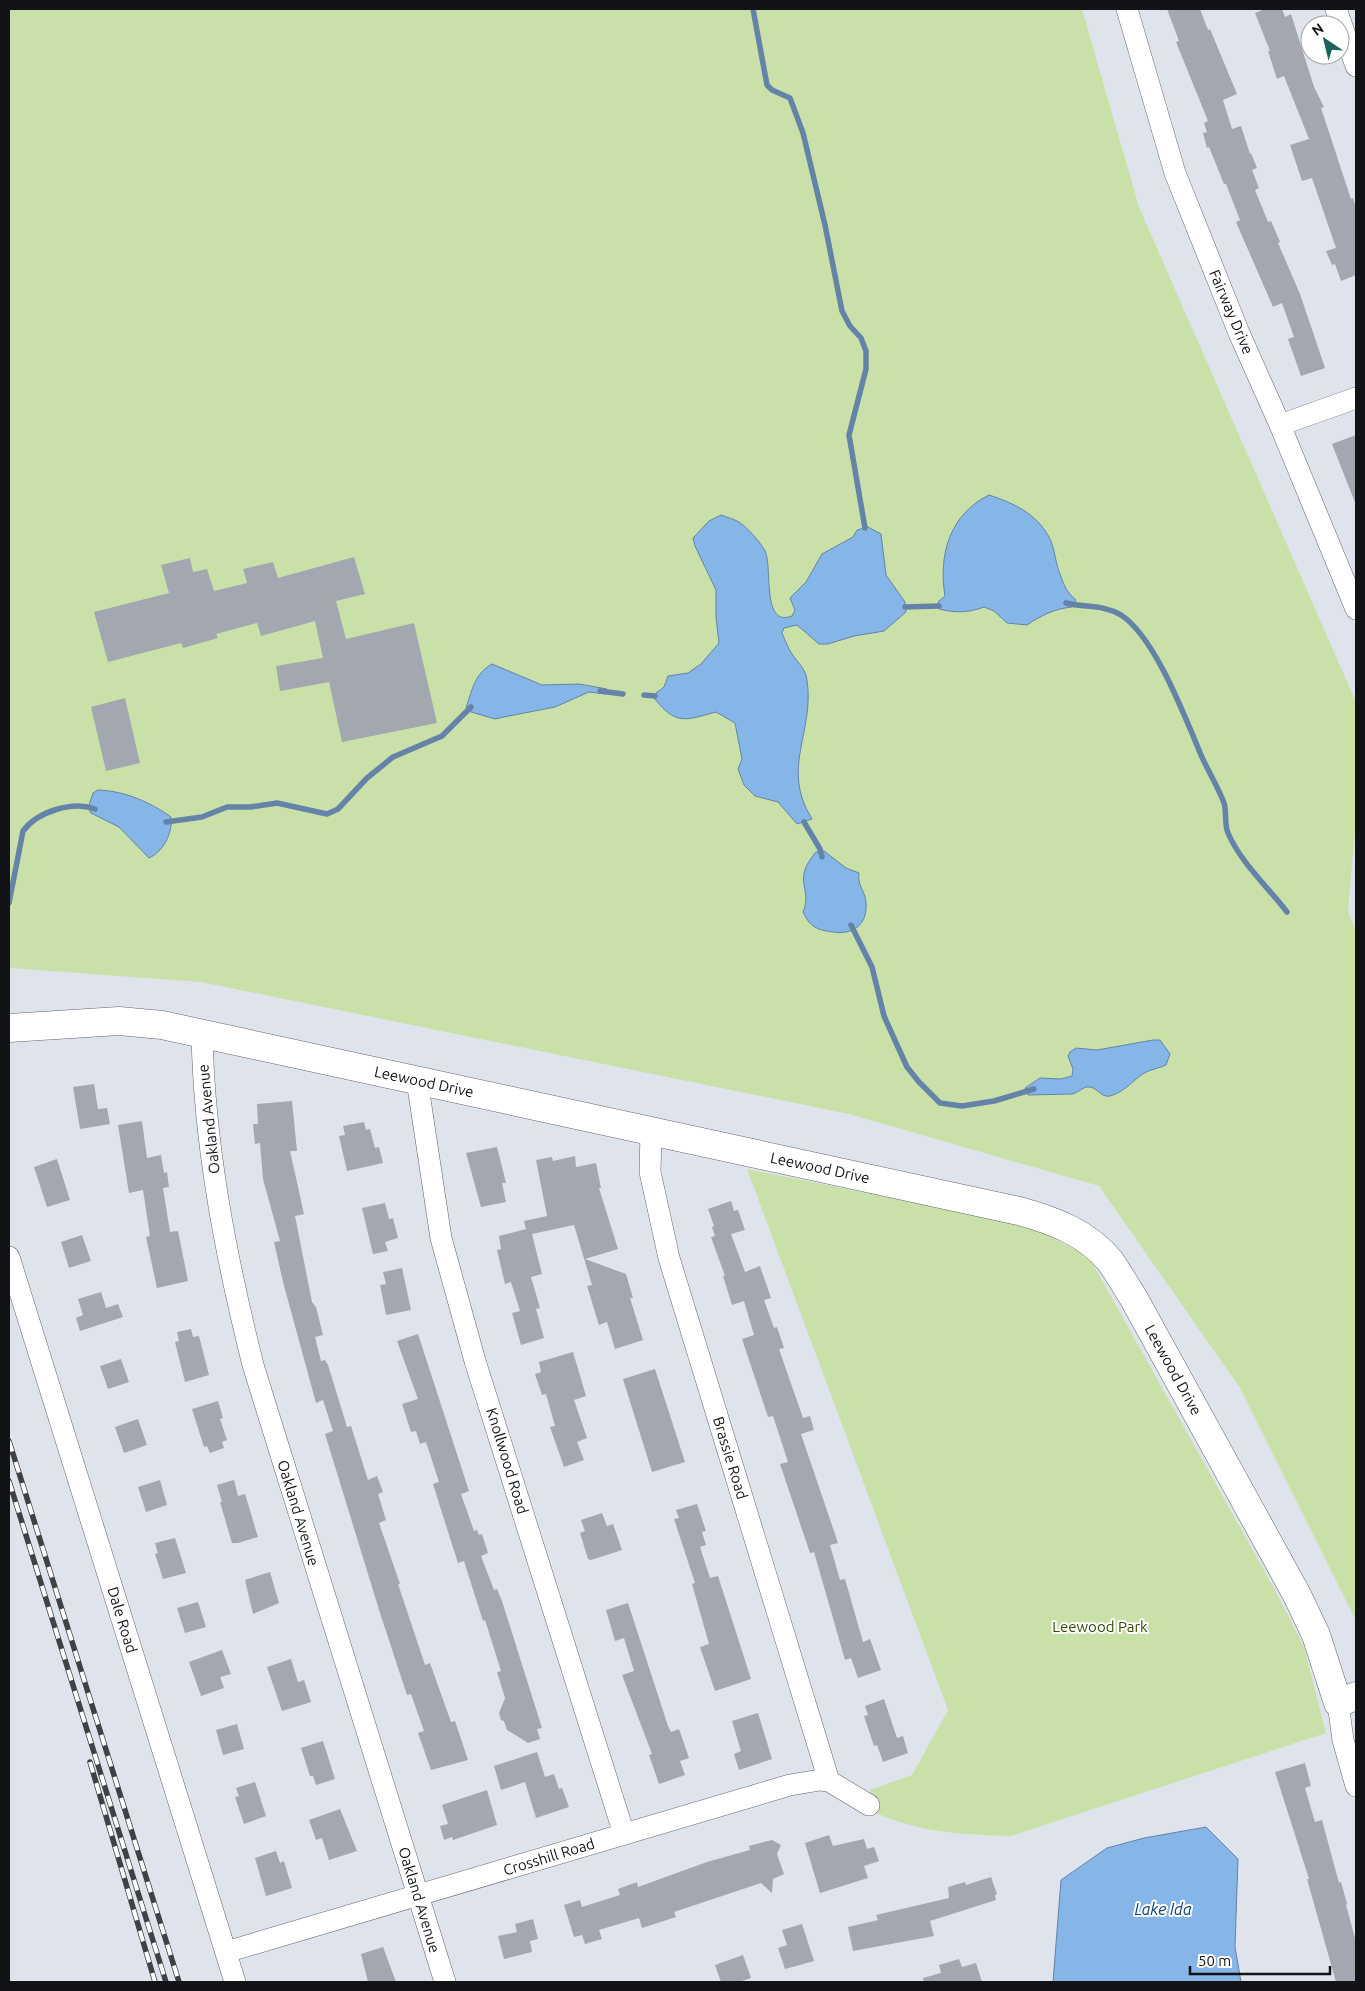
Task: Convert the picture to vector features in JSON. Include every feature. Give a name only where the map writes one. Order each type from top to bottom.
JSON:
[{"type":"street","name":"Fairway Drive","points":[[1127,9],[1175,173],[1239,333],[1280,424],[1356,609]]},
{"type":"street","points":[[1336,9],[1356,66]]},
{"type":"street","points":[[1280,424],[1356,398]]},
{"type":"street","name":"Leewood Drive","points":[[9,1028],[133,1022],[202,1033],[1019,1212],[1061,1225],[1090,1243],[1110,1261],[1133,1297],[1297,1595],[1347,1699]]},
{"type":"street","name":"Oakland Avenue","points":[[202,1033],[205,1102],[214,1175],[235,1292],[252,1365],[445,1982]]},
{"type":"street","name":"Knollwood Road","points":[[417,1080],[441,1238],[475,1361],[624,1834]]},
{"type":"street","name":"Brassie Road","points":[[651,1132],[651,1180],[669,1258],[829,1781]]},
{"type":"street","name":"Dale Road","points":[[9,1257],[236,1982]]},
{"type":"street","points":[[1347,1699],[1343,1740],[1356,1786]]},
{"type":"street","points":[[829,1781],[868,1805]]},
{"type":"street","name":"Crosshill Road","points":[[226,1952],[790,1784],[829,1781]]},
{"type":"green space","points":[[9,9],[1082,9],[1139,207],[1356,702],[1356,819],[1348,911],[1356,931],[1356,1621],[1240,1388],[1099,1186],[849,1114],[201,982],[9,968]]},
{"type":"green space","name":"Leewood Park","points":[[747,1169],[1030,1226],[1089,1257],[1275,1590],[1304,1647],[1326,1733],[1011,1836],[974,1835],[921,1828],[870,1810],[870,1790],[912,1775],[948,1710]]},
{"type":"water","points":[[989,495],[1023,510],[1038,521],[1044,529],[1051,541],[1064,585],[1070,595],[1076,600],[1072,607],[1048,613],[1027,625],[1007,623],[994,611],[984,607],[961,612],[939,609],[938,602],[945,596],[943,566],[950,537],[956,524],[965,513]]},
{"type":"water","points":[[721,515],[742,524],[754,535],[765,551],[772,605],[776,613],[782,617],[792,616],[795,610],[790,598],[806,582],[822,554],[853,537],[857,530],[868,527],[881,534],[886,575],[905,602],[906,612],[884,631],[854,636],[828,644],[819,644],[797,625],[784,628],[782,633],[792,654],[803,669],[807,680],[807,716],[798,766],[803,801],[812,819],[797,824],[778,802],[755,796],[744,785],[738,769],[742,759],[735,723],[716,712],[682,719],[669,714],[655,699],[656,693],[664,687],[668,676],[688,673],[701,664],[719,643],[716,617],[716,590],[693,538],[709,521]]},
{"type":"water","points":[[492,664],[542,685],[579,684],[607,689],[606,694],[589,692],[555,707],[495,719],[468,711],[466,708],[474,683],[481,673]]},
{"type":"water","points":[[98,790],[137,798],[171,817],[169,835],[163,847],[149,858],[119,827],[91,813],[88,808],[93,793]]},
{"type":"water","points":[[824,851],[846,868],[859,873],[866,910],[858,927],[847,932],[840,933],[818,929],[808,921],[803,912],[806,897],[804,884],[805,870],[816,852]]},
{"type":"water","points":[[1160,1040],[1170,1054],[1166,1065],[1143,1074],[1114,1095],[1107,1096],[1092,1087],[1087,1087],[1072,1094],[1028,1095],[1025,1088],[1040,1078],[1061,1079],[1072,1076],[1073,1069],[1068,1056],[1076,1048],[1097,1050]]},
{"type":"water","name":"Lake Ida","points":[[1206,1827],[1238,1859],[1235,1947],[1241,1982],[1053,1982],[1061,1880],[1107,1848],[1144,1838]]},
{"type":"building","points":[[1167,9],[1200,9],[1208,30],[1210,29],[1237,94],[1223,100],[1232,129],[1241,126],[1250,154],[1257,168],[1252,170],[1259,188],[1255,190],[1268,222],[1271,221],[1280,242],[1278,243],[1300,294],[1325,368],[1301,376],[1288,339],[1294,337],[1282,303],[1273,307],[1236,222],[1240,220],[1226,184],[1224,184],[1209,147],[1207,148],[1203,133],[1207,132],[1204,123],[1208,121],[1176,42],[1179,41]]},
{"type":"building","points":[[1265,9],[1282,9],[1285,17],[1291,14],[1300,43],[1300,65],[1307,65],[1314,87],[1324,107],[1321,108],[1356,209],[1356,275],[1341,281],[1335,264],[1332,265],[1326,251],[1336,248],[1312,178],[1302,181],[1290,145],[1309,139],[1284,76],[1277,79],[1268,51],[1270,51],[1255,13]]},
{"type":"building","points":[[1356,435],[1356,505],[1332,444]]},
{"type":"building","points":[[354,557],[365,594],[336,601],[346,639],[414,623],[437,723],[342,742],[329,682],[280,691],[276,666],[323,658],[315,621],[261,636],[257,623],[216,634],[218,638],[183,648],[181,643],[108,662],[94,612],[169,593],[161,565],[190,558],[193,572],[207,569],[214,591],[247,583],[243,569],[273,562],[278,578]]},
{"type":"building","points":[[125,698],[140,763],[106,771],[91,707]]},
{"type":"building","points":[[94,1084],[98,1109],[107,1108],[110,1124],[80,1129],[73,1087]]},
{"type":"building","points":[[292,1101],[297,1151],[290,1151],[304,1214],[295,1216],[312,1302],[316,1307],[323,1335],[315,1337],[321,1361],[325,1360],[328,1365],[347,1427],[351,1426],[368,1480],[377,1476],[383,1492],[378,1494],[386,1520],[379,1523],[400,1584],[398,1584],[425,1665],[430,1663],[451,1722],[455,1721],[468,1760],[431,1770],[418,1733],[424,1731],[411,1694],[407,1695],[325,1434],[333,1431],[323,1400],[316,1403],[274,1242],[280,1241],[263,1179],[260,1143],[255,1144],[253,1124],[258,1124],[257,1104]]},
{"type":"building","points":[[142,1121],[147,1158],[161,1155],[164,1173],[167,1172],[169,1187],[163,1188],[170,1232],[178,1231],[188,1281],[157,1288],[146,1237],[150,1236],[143,1190],[129,1193],[118,1125]]},
{"type":"building","points":[[364,1122],[366,1130],[370,1129],[375,1148],[379,1147],[383,1163],[347,1171],[339,1136],[345,1135],[343,1126]]},
{"type":"building","points":[[497,1147],[506,1183],[502,1183],[506,1202],[481,1207],[466,1153]]},
{"type":"building","points":[[575,1156],[576,1167],[596,1163],[601,1188],[599,1188],[618,1249],[585,1259],[626,1274],[633,1298],[630,1298],[643,1340],[615,1349],[607,1322],[599,1325],[587,1286],[592,1285],[574,1225],[532,1234],[542,1274],[531,1277],[540,1308],[536,1309],[544,1338],[521,1345],[512,1313],[520,1311],[511,1282],[505,1284],[497,1250],[501,1249],[499,1236],[526,1229],[524,1221],[547,1216],[536,1160],[552,1157],[553,1161]]},
{"type":"building","points":[[57,1159],[70,1200],[47,1207],[34,1167]]},
{"type":"building","points":[[731,1201],[734,1211],[738,1210],[745,1230],[731,1234],[745,1272],[760,1266],[771,1298],[764,1300],[774,1328],[777,1327],[784,1348],[779,1349],[803,1418],[810,1416],[814,1430],[801,1434],[838,1543],[830,1545],[840,1580],[845,1579],[863,1642],[870,1639],[881,1670],[858,1678],[851,1658],[845,1660],[814,1552],[810,1553],[780,1464],[788,1462],[773,1416],[768,1417],[742,1339],[754,1335],[744,1301],[732,1305],[723,1276],[725,1276],[711,1237],[715,1236],[712,1227],[714,1226],[708,1209]]},
{"type":"building","points":[[385,1203],[389,1219],[393,1218],[398,1238],[385,1242],[388,1251],[373,1254],[362,1208]]},
{"type":"building","points":[[82,1235],[91,1261],[69,1268],[61,1242]]},
{"type":"building","points":[[402,1268],[411,1310],[386,1315],[380,1285],[386,1284],[383,1272]]},
{"type":"building","points":[[101,1292],[106,1308],[118,1304],[123,1317],[80,1331],[76,1318],[83,1315],[78,1299]]},
{"type":"building","points":[[191,1329],[193,1337],[199,1336],[209,1375],[185,1382],[175,1342],[179,1341],[177,1332]]},
{"type":"building","points":[[418,1334],[469,1491],[461,1494],[474,1531],[477,1530],[479,1535],[482,1534],[488,1553],[481,1556],[494,1590],[497,1589],[502,1601],[542,1728],[537,1729],[540,1739],[528,1743],[507,1730],[504,1721],[501,1720],[499,1713],[505,1698],[497,1672],[501,1671],[464,1561],[458,1563],[433,1484],[439,1482],[426,1442],[420,1444],[416,1431],[411,1432],[402,1404],[418,1399],[397,1341]]},
{"type":"building","points":[[573,1352],[586,1396],[574,1400],[587,1438],[577,1442],[584,1460],[564,1467],[550,1427],[555,1426],[546,1394],[542,1395],[535,1374],[541,1372],[539,1362]]},
{"type":"building","points":[[121,1359],[129,1382],[108,1389],[100,1366]]},
{"type":"building","points":[[655,1369],[685,1462],[652,1472],[623,1379]]},
{"type":"building","points":[[218,1401],[223,1418],[220,1419],[227,1440],[222,1442],[224,1448],[210,1453],[207,1446],[204,1447],[192,1409]]},
{"type":"building","points":[[138,1419],[147,1445],[124,1453],[115,1427]]},
{"type":"building","points":[[160,1480],[167,1505],[146,1512],[138,1487]]},
{"type":"building","points":[[234,1480],[238,1496],[245,1494],[258,1537],[238,1543],[232,1543],[217,1485]]},
{"type":"building","points":[[697,1504],[706,1531],[702,1532],[706,1545],[700,1547],[710,1578],[718,1576],[751,1679],[715,1691],[700,1647],[709,1644],[692,1584],[695,1583],[674,1519],[679,1518],[676,1510]]},
{"type":"building","points":[[602,1513],[607,1526],[613,1524],[622,1550],[591,1560],[588,1559],[580,1533],[585,1531],[581,1520]]},
{"type":"building","points":[[175,1538],[186,1573],[163,1579],[155,1554],[158,1553],[155,1543]]},
{"type":"building","points":[[270,1572],[279,1603],[253,1614],[245,1580]]},
{"type":"building","points":[[198,1602],[206,1627],[185,1633],[177,1608]]},
{"type":"building","points":[[628,1603],[668,1726],[671,1732],[679,1729],[689,1758],[680,1761],[685,1775],[659,1784],[649,1755],[652,1754],[622,1675],[634,1671],[624,1638],[615,1641],[606,1610]]},
{"type":"building","points":[[222,1650],[231,1674],[220,1677],[224,1688],[201,1696],[189,1662]]},
{"type":"building","points":[[291,1659],[298,1682],[304,1680],[311,1702],[282,1711],[267,1667]]},
{"type":"building","points":[[884,1699],[897,1738],[903,1736],[908,1753],[883,1762],[877,1745],[874,1746],[864,1716],[868,1715],[865,1706]]},
{"type":"building","points":[[758,1713],[772,1759],[739,1770],[734,1754],[741,1751],[732,1721]]},
{"type":"building","points":[[237,1724],[244,1749],[223,1755],[216,1730]]},
{"type":"building","points":[[323,1741],[335,1779],[316,1785],[313,1776],[310,1776],[301,1748]]},
{"type":"building","points":[[537,1752],[545,1777],[554,1774],[559,1789],[562,1788],[569,1807],[536,1818],[525,1782],[501,1790],[494,1766]]},
{"type":"building","points":[[1305,1763],[1311,1786],[1305,1788],[1315,1822],[1322,1820],[1339,1883],[1341,1882],[1356,1942],[1356,1982],[1336,1982],[1307,1879],[1309,1879],[1275,1772]]},
{"type":"building","points":[[255,1782],[266,1816],[244,1824],[235,1797],[239,1796],[236,1788]]},
{"type":"building","points":[[487,1790],[497,1825],[453,1840],[452,1837],[444,1840],[440,1826],[448,1824],[442,1805]]},
{"type":"building","points":[[340,1809],[357,1851],[329,1860],[322,1838],[316,1840],[309,1820]]},
{"type":"building","points":[[829,1835],[833,1846],[864,1839],[867,1849],[874,1847],[879,1861],[864,1866],[868,1878],[820,1893],[805,1843]]},
{"type":"building","points":[[772,1840],[781,1845],[777,1854],[784,1874],[773,1879],[772,1893],[761,1883],[674,1912],[676,1917],[642,1928],[639,1918],[599,1930],[602,1939],[585,1944],[582,1935],[574,1937],[564,1905],[580,1900],[582,1907],[620,1895],[618,1889],[637,1882],[638,1887],[707,1862],[750,1850],[749,1846]]},
{"type":"building","points":[[276,1851],[280,1863],[284,1861],[292,1888],[266,1896],[255,1858]]},
{"type":"building","points":[[991,1877],[997,1894],[995,1895],[996,1900],[930,1921],[934,1936],[853,1951],[848,1927],[878,1920],[876,1915],[949,1898],[948,1887],[965,1882],[966,1885]]},
{"type":"building","points":[[533,1919],[538,1939],[530,1941],[532,1952],[504,1959],[498,1936],[517,1932],[515,1924]]},
{"type":"building","points":[[802,1924],[814,1961],[785,1969],[778,1948],[787,1945],[782,1930]]},
{"type":"building","points":[[383,1947],[396,1982],[368,1982],[361,1954]]},
{"type":"building","points":[[743,1955],[751,1978],[739,1982],[721,1982],[715,1965]]},
{"type":"building","points":[[959,1959],[962,1967],[976,1963],[982,1982],[924,1982],[923,1978],[941,1973],[939,1965]]},
{"type":"waterway","points":[[753,9],[767,85],[772,90],[790,98],[803,133],[825,225],[842,311],[850,326],[861,338],[866,351],[866,369],[849,435],[865,528]]},
{"type":"waterway","points":[[1066,603],[1107,609],[1121,615],[1134,626],[1146,641],[1168,679],[1201,755],[1222,797],[1227,829],[1233,844],[1287,912]]},
{"type":"waterway","points":[[905,607],[939,606]]},
{"type":"waterway","points":[[600,691],[623,694]]},
{"type":"waterway","points":[[644,695],[655,696]]},
{"type":"waterway","points":[[166,822],[202,817],[227,807],[250,807],[277,803],[327,814],[338,809],[367,778],[393,757],[442,736],[471,707]]},
{"type":"waterway","points":[[9,903],[23,831],[29,824],[56,809],[77,806],[95,809]]},
{"type":"waterway","points":[[804,822],[820,849],[822,857]]},
{"type":"waterway","points":[[851,925],[872,967],[884,1016],[907,1067],[940,1103],[962,1106],[994,1101],[1034,1089]]},
{"type":"railway","points":[[9,1441],[179,1982]]},
{"type":"railway","points":[[9,1481],[166,1982]]},
{"type":"railway","points":[[90,1762],[155,1982]]}]
